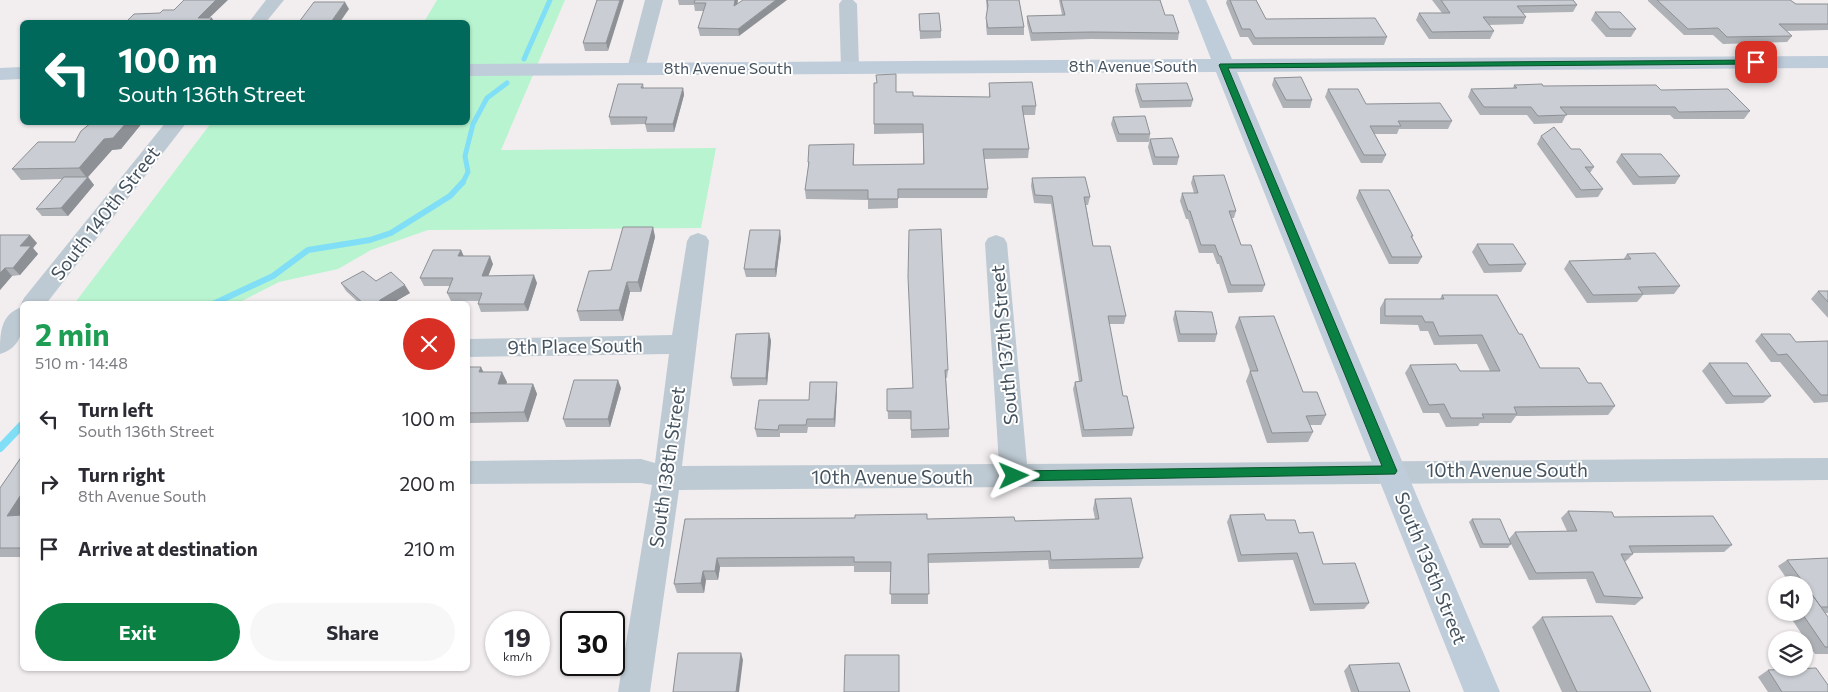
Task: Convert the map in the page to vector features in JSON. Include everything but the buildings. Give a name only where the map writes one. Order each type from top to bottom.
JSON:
[{"type":"street","points":[[259,20],[275,0]]},
{"type":"street","points":[[636,69],[654,0]]},
{"type":"street","name":"South 136th Street","points":[[1196,0],[1482,692]]},
{"type":"street","points":[[848,4],[850,67]]},
{"type":"street","name":"8th Avenue South","points":[[470,70],[1828,62]]},
{"type":"street","points":[[0,74],[20,73]]},
{"type":"street","name":"South 140th Street","points":[[34,301],[175,125]]},
{"type":"street","name":"South 138th Street","points":[[634,692],[667,478],[683,344],[698,241]]},
{"type":"street","name":"South 137th Street","points":[[996,243],[1014,476]]},
{"type":"street","points":[[0,345],[20,319]]},
{"type":"street","name":"9th Place South","points":[[470,348],[683,344]]},
{"type":"street","name":"10th Avenue South","points":[[470,472],[641,471],[667,478],[1828,469]]},
{"type":"green space","points":[[437,0],[565,0],[501,150],[716,148],[701,228],[428,230],[371,250],[338,269],[279,282],[242,301],[76,301],[209,125],[470,125],[470,20],[425,20]]},
{"type":"waterway","points":[[524,59],[550,0]]},
{"type":"waterway","points":[[463,182],[468,172],[465,156],[473,124],[487,98],[507,83]]},
{"type":"waterway","points":[[219,301],[273,276],[308,250],[370,240],[391,233],[450,196],[463,182]]},
{"type":"waterway","points":[[0,448],[20,427]]},
{"type":"route","points":[[1014,476],[1391,471],[1223,65],[1756,62]]}]
